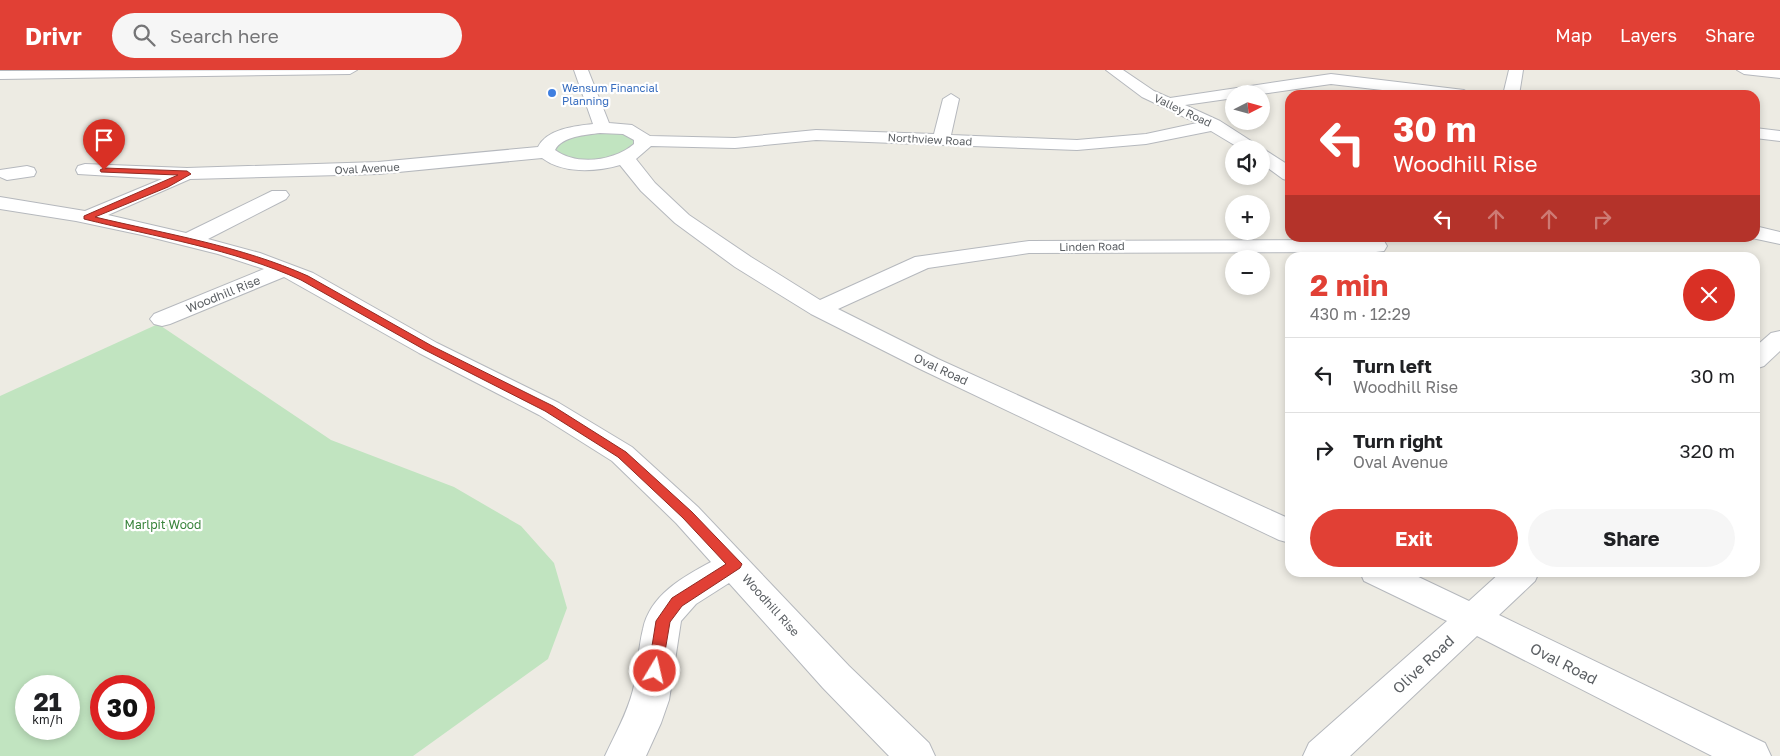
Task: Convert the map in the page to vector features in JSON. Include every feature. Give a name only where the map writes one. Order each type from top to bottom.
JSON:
[{"type":"street","points":[[11,73],[350,70]]},
{"type":"street","points":[[581,70],[601,123],[600,128]]},
{"type":"street","name":"Valley Road","points":[[1113,70],[1148,94],[1214,125],[1239,140]]},
{"type":"street","points":[[1512,90],[1516,70]]},
{"type":"street","points":[[1744,70],[1780,74]]},
{"type":"street","points":[[1270,88],[1337,75],[1432,90]]},
{"type":"street","points":[[1170,103],[1225,95]]},
{"type":"street","points":[[941,140],[951,99]]},
{"type":"street","name":"Northview Road","points":[[644,141],[735,143],[816,135],[1077,146],[1146,139],[1214,125]]},
{"type":"street","points":[[600,128],[633,131],[642,137],[644,141],[640,149],[623,158],[592,164],[561,162],[551,158],[546,152],[547,146],[554,139],[582,130],[600,128]]},
{"type":"street","points":[[1760,134],[1780,136]]},
{"type":"street","name":"Oval Avenue","points":[[85,170],[187,174],[378,168],[546,152]]},
{"type":"street","name":"Oval Road","points":[[623,158],[632,164],[648,187],[682,219],[743,262],[818,309],[938,368],[1285,530]]},
{"type":"street","points":[[1270,161],[1285,171]]},
{"type":"street","name":"Oval Avenue","points":[[87,217],[187,174]]},
{"type":"street","points":[[187,241],[279,195]]},
{"type":"street","name":"Woodhill Rise","points":[[0,203],[87,217],[187,241],[284,269],[304,278],[428,348],[549,408],[622,454],[687,515],[735,564],[836,677],[915,756]]},
{"type":"street","points":[[1760,233],[1780,238]]},
{"type":"street","name":"Linden Road","points":[[818,309],[923,262],[1029,247],[1123,245],[1378,247]]},
{"type":"street","name":"Woodhill Rise","points":[[162,319],[237,283],[284,269]]},
{"type":"street","points":[[1760,356],[1780,338]]},
{"type":"street","points":[[625,756],[637,738],[653,686],[663,621],[677,602],[735,564]]},
{"type":"street","name":"Oval Road","points":[[1387,577],[1751,756]]},
{"type":"street","name":"Olive Road","points":[[1324,756],[1518,577]]},
{"type":"green space","points":[[615,130],[637,140],[633,149],[601,160],[575,161],[554,151],[554,146],[567,137]]},
{"type":"green space","name":"Marlpit Wood","points":[[158,324],[331,440],[454,487],[521,526],[554,563],[567,608],[548,659],[413,756],[0,756],[0,396]]},
{"type":"place","name":"Wensum Financial Planning","points":[[552,93]]},
{"type":"route","points":[[104,170],[187,174],[87,217],[259,260],[284,269],[304,278],[428,348],[549,408],[622,454],[687,515],[735,564],[713,576],[677,602],[663,621],[655,671]]}]
